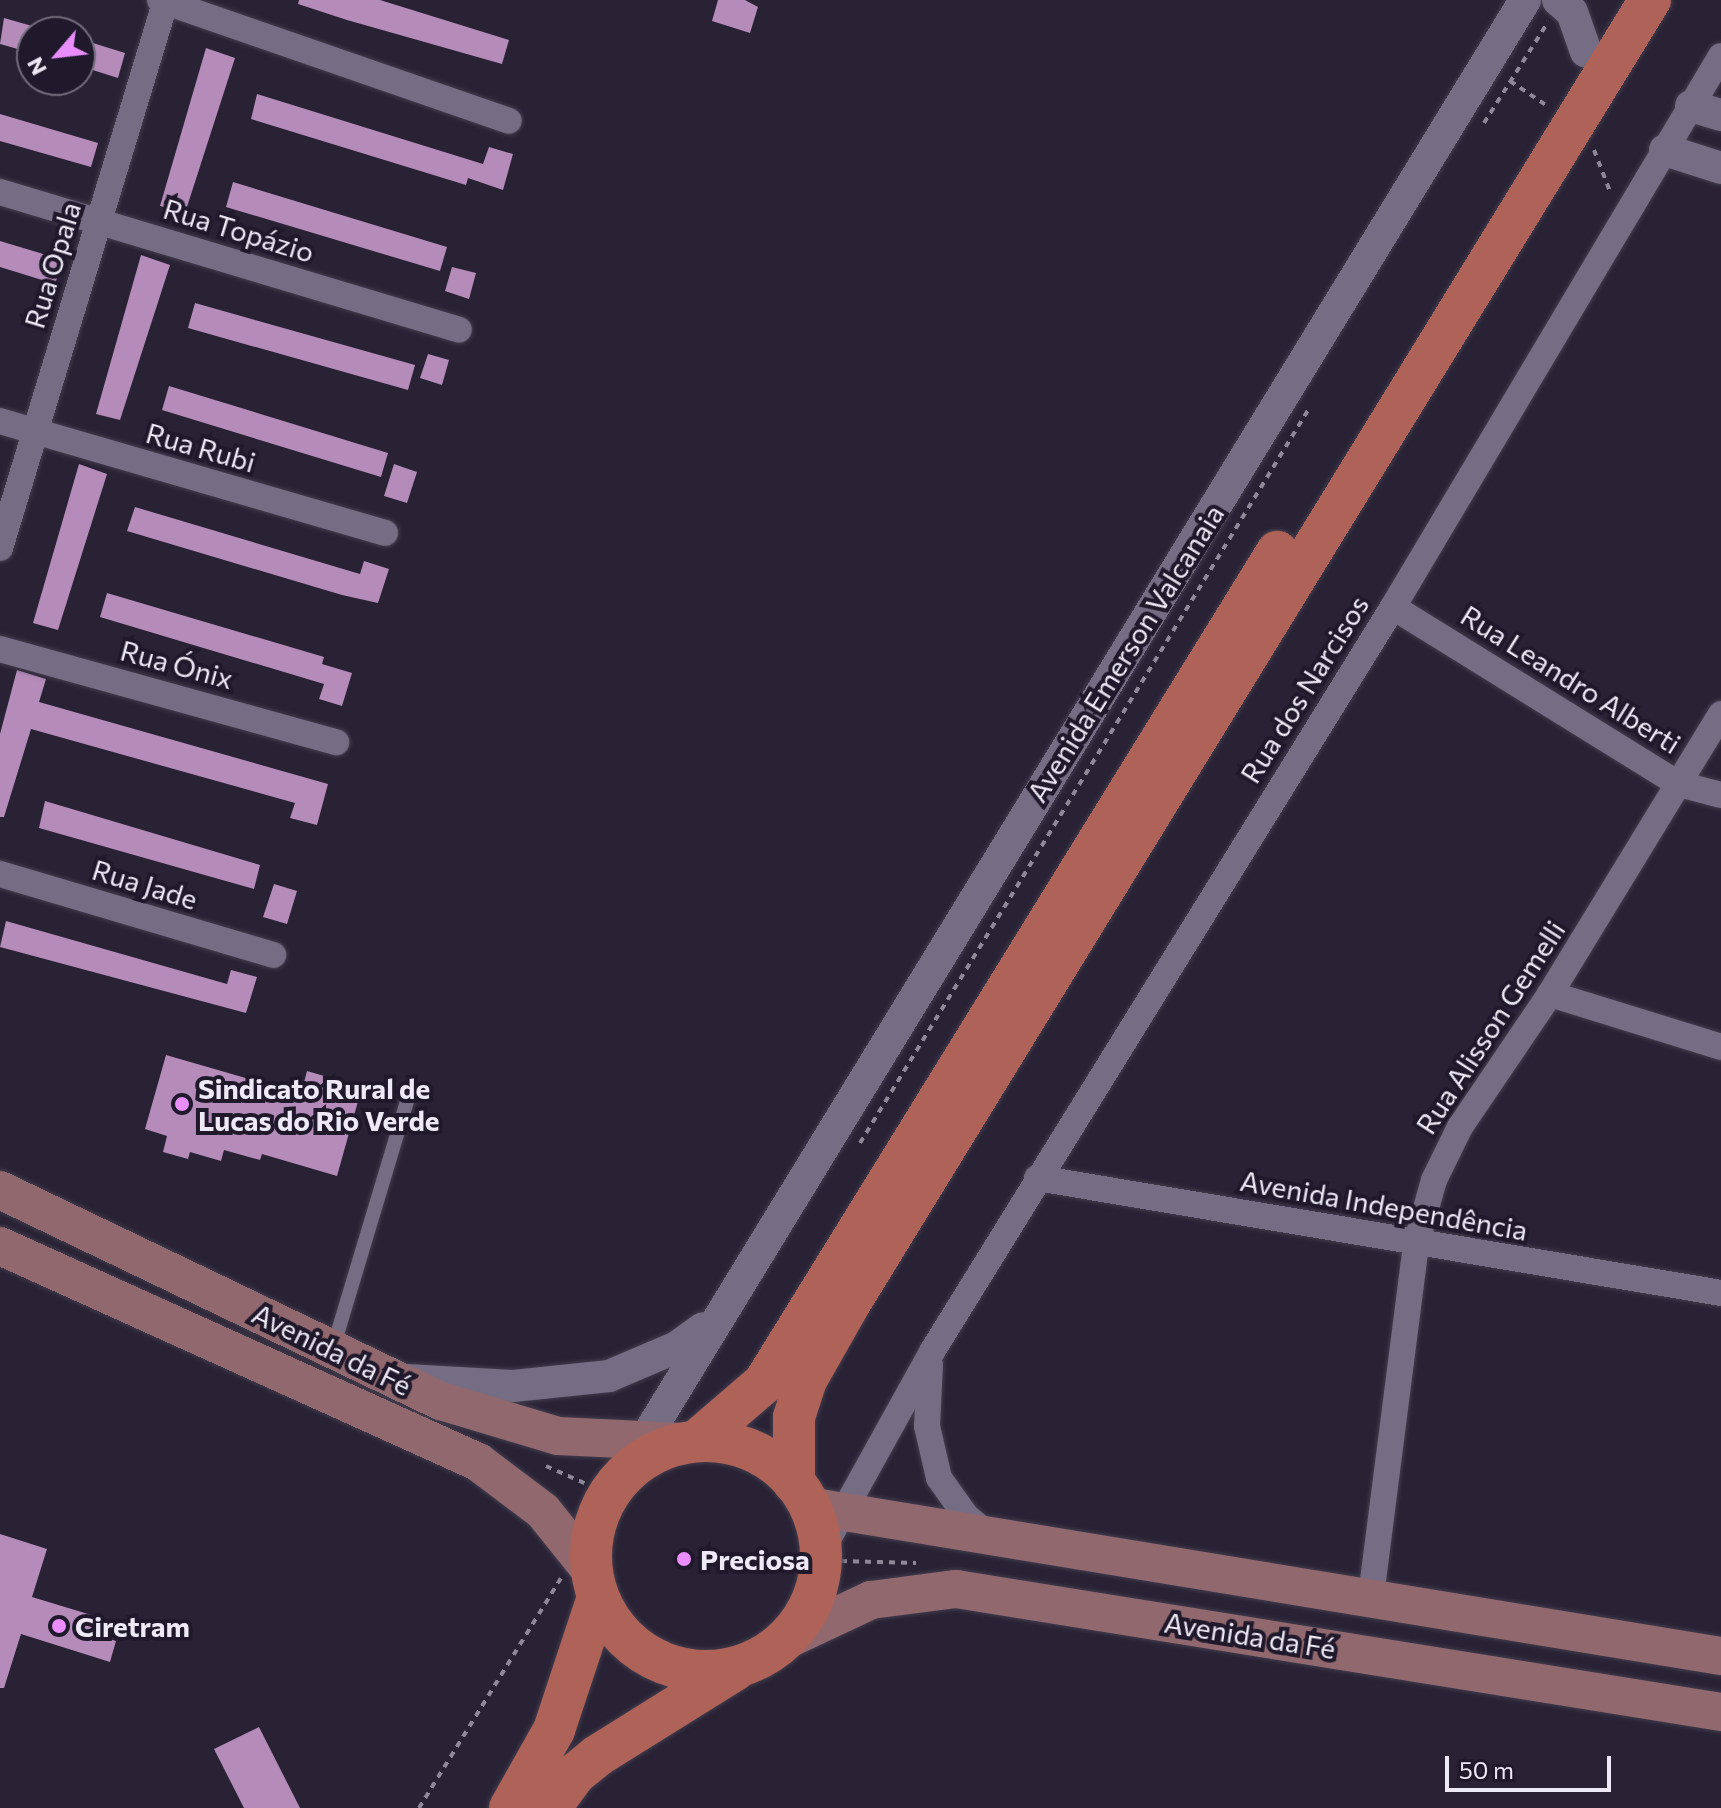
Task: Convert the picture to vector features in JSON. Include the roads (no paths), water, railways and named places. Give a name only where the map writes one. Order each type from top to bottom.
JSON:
[{"type":"main road","points":[[510,1808],[554,1730],[590,1573],[592,1536],[603,1503],[633,1457],[692,1440],[764,1383],[1618,0]]},
{"type":"main road","points":[[550,1808],[575,1774],[597,1756],[786,1640],[814,1594],[821,1552],[815,1500],[794,1417],[806,1380],[848,1306],[1650,0]]},
{"type":"main road","name":"Avenida da Fé","points":[[0,1190],[388,1378],[500,1421],[633,1457]]},
{"type":"main road","name":"Avenida da Fé","points":[[0,1246],[478,1462],[535,1503],[590,1573]]},
{"type":"main road","points":[[692,1440],[749,1449],[815,1500]]},
{"type":"main road","name":"Avenida da Fé","points":[[815,1500],[990,1536],[1371,1596],[1721,1656]]},
{"type":"main road","points":[[590,1573],[628,1642],[653,1659],[682,1669],[740,1667]]},
{"type":"main road","name":"Avenida da Fé","points":[[786,1640],[871,1600],[956,1589],[1721,1712]]},
{"type":"street","name":"Avenida Emerson Valcanaia","points":[[633,1457],[1525,0]]},
{"type":"street","points":[[1558,0],[1572,12],[1586,52]]},
{"type":"street","points":[[164,1],[509,121]]},
{"type":"street","name":"Rua Opala","points":[[0,548],[164,1]]},
{"type":"street","name":"Rua dos Narcisos","points":[[815,1500],[933,1350],[1393,607],[1721,56]]},
{"type":"street","points":[[1691,106],[1721,115]]},
{"type":"street","points":[[1665,150],[1721,168]]},
{"type":"street","name":"Rua Topázio","points":[[0,192],[459,330]]},
{"type":"street","name":"Rua Rubi","points":[[0,421],[385,533]]},
{"type":"street","name":"Rua Leandro Alberti","points":[[1393,607],[1679,784],[1721,795]]},
{"type":"street","name":"Rua Ónix","points":[[0,649],[336,742]]},
{"type":"street","name":"Rua Alisson Gemelli","points":[[1371,1596],[1416,1244],[1434,1180],[1452,1141],[1550,994],[1721,714]]},
{"type":"street","name":"Rua Jade","points":[[0,874],[273,955]]},
{"type":"street","points":[[1550,994],[1721,1047]]},
{"type":"street","name":"Avenida Independência","points":[[1037,1178],[1721,1293]]},
{"type":"street","points":[[388,1378],[513,1386],[609,1376],[677,1347],[724,1305]]},
{"type":"street","name":"Rua dos Narcisos","points":[[933,1350],[925,1398],[930,1451],[952,1500],[990,1536]]},
{"type":"lane","points":[[331,1352],[408,1098]]},
{"type":"place","name":"Sindicato Rural de Lucas do Rio Verde","points":[[182,1104]]},
{"type":"place","name":"Preciosa","points":[[684,1559]]},
{"type":"place","name":"Ciretram","points":[[59,1626]]}]
